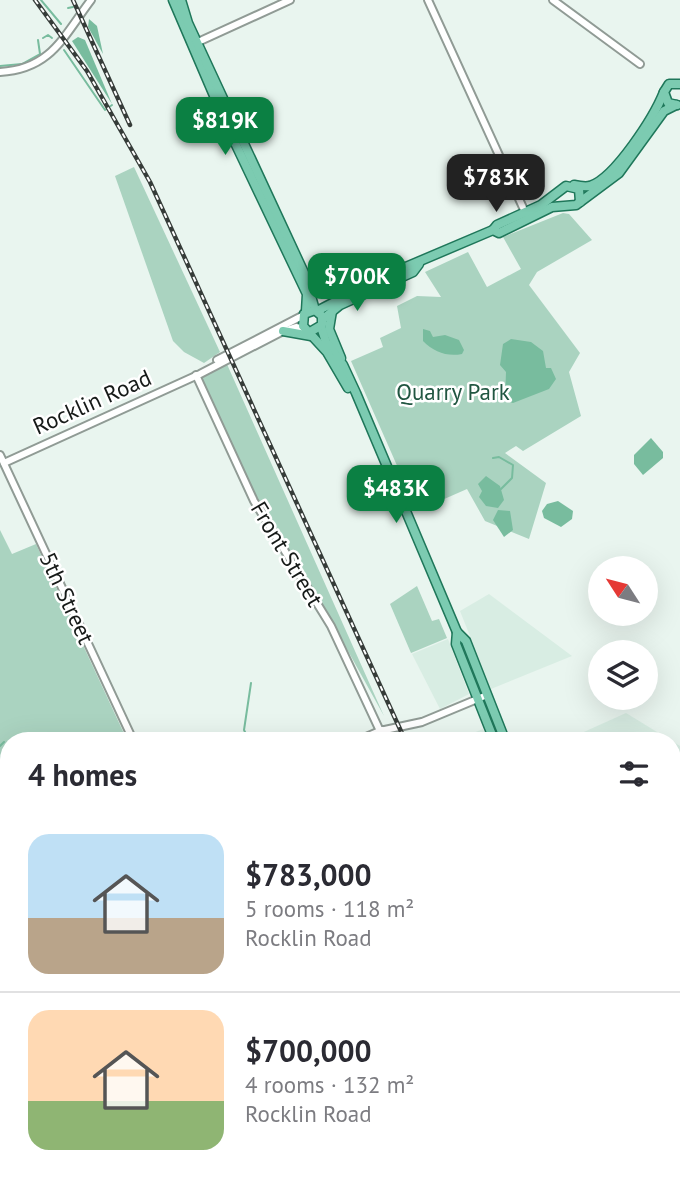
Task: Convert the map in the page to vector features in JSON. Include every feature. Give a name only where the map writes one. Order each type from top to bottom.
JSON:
[{"type":"main road","points":[[173,0],[227,126],[307,294],[310,312],[322,323],[326,342],[341,363]]},
{"type":"main road","points":[[181,0],[304,275],[321,302],[354,291]]},
{"type":"main road","points":[[678,82],[664,92],[630,147],[610,170],[592,185],[573,185],[562,189],[560,198],[566,206],[574,206],[619,173],[664,111],[678,104]]},
{"type":"main road","points":[[664,92],[666,101],[678,104]]},
{"type":"main road","points":[[627,164],[643,137],[641,131]]},
{"type":"main road","points":[[619,173],[630,147]]},
{"type":"main road","points":[[573,185],[581,192],[580,202]]},
{"type":"main road","name":"Rocklin Road","points":[[310,312],[387,275],[419,264],[493,230],[497,225],[525,212],[562,189]]},
{"type":"main road","name":"Rocklin Road","points":[[493,230],[499,233],[547,209],[566,206]]},
{"type":"main road","points":[[504,230],[506,225],[525,212],[547,209]]},
{"type":"main road","name":"Rocklin Road","points":[[310,333],[332,311],[413,271],[419,264]]},
{"type":"main road","points":[[304,275],[310,312],[310,333],[332,358],[356,398]]},
{"type":"main road","points":[[369,292],[386,280],[387,275]]},
{"type":"main road","points":[[332,311],[330,329],[341,363],[457,632],[466,641],[502,732]]},
{"type":"main road","points":[[283,331],[310,333]]},
{"type":"main road","points":[[457,632],[456,644],[491,732]]},
{"type":"street","points":[[0,72],[22,70],[43,60],[91,0]]},
{"type":"street","points":[[198,42],[290,0]]},
{"type":"street","points":[[428,0],[525,212]]},
{"type":"street","points":[[553,0],[640,64]]},
{"type":"street","name":"Rocklin Road","points":[[196,375],[242,344],[310,312]]},
{"type":"street","name":"Rocklin Road","points":[[4,463],[196,375],[283,331],[296,327],[310,333]]},
{"type":"street","name":"Front Street","points":[[196,375],[254,501],[331,626],[380,731]]},
{"type":"street","name":"5th Street","points":[[0,455],[129,732]]},
{"type":"street","points":[[380,731],[426,720],[487,695]]},
{"type":"shaded area","points":[[89,19],[97,26],[103,54],[88,27]]},
{"type":"shaded area","points":[[78,37],[85,40],[112,104],[72,41]]},
{"type":"shaded area","points":[[423,329],[430,331],[433,337],[445,335],[459,340],[464,350],[462,354],[441,353],[432,348],[423,341]]},
{"type":"shaded area","points":[[511,339],[531,342],[543,351],[546,368],[551,368],[556,379],[549,389],[513,403],[505,400],[506,372],[500,365],[503,344]]},
{"type":"shaded area","points":[[651,438],[663,452],[663,458],[643,475],[634,464],[634,455]]},
{"type":"shaded area","points":[[486,476],[500,486],[504,500],[498,508],[486,506],[479,497],[482,491],[478,484]]},
{"type":"shaded area","points":[[558,501],[573,511],[572,519],[561,527],[544,518],[542,511],[547,504]]},
{"type":"shaded area","points":[[498,510],[510,511],[513,530],[504,537],[493,520]]},
{"type":"shaded area","points":[[489,594],[572,656],[491,689],[460,611]]},
{"type":"shaded area","points":[[448,639],[469,694],[440,709],[412,654]]},
{"type":"shaded area","points":[[626,713],[657,732],[584,732]]},
{"type":"green space","points":[[134,167],[220,352],[204,363],[184,352],[173,341],[115,176]]},
{"type":"green space","name":"Quarry Park","points":[[563,213],[569,214],[592,240],[537,272],[529,285],[580,353],[569,372],[581,416],[523,451],[516,446],[505,453],[546,483],[529,539],[485,521],[467,489],[417,511],[351,361],[383,347],[380,338],[401,328],[397,306],[417,296],[441,297],[425,272],[468,252],[487,287],[521,269],[503,237]]},
{"type":"green space","points":[[226,362],[384,716],[317,595],[257,501],[201,379]]},
{"type":"green space","points":[[0,530],[12,554],[36,544],[123,732],[0,732]]},
{"type":"green space","points":[[417,586],[432,621],[439,619],[447,638],[411,653],[390,604]]},
{"type":"waterway","points":[[41,0],[61,24]]},
{"type":"waterway","points":[[68,8],[73,7]]},
{"type":"waterway","points":[[43,38],[48,35],[52,38]]},
{"type":"waterway","points":[[0,66],[22,64],[40,54],[38,40]]},
{"type":"waterway","points":[[64,50],[105,110],[112,105]]},
{"type":"waterway","points":[[493,458],[499,457],[513,465],[512,478],[501,489]]},
{"type":"waterway","points":[[245,732],[251,683]]},
{"type":"railway","points":[[35,0],[87,71],[150,182],[401,732]]},
{"type":"railway","points":[[73,0],[130,125]]}]
